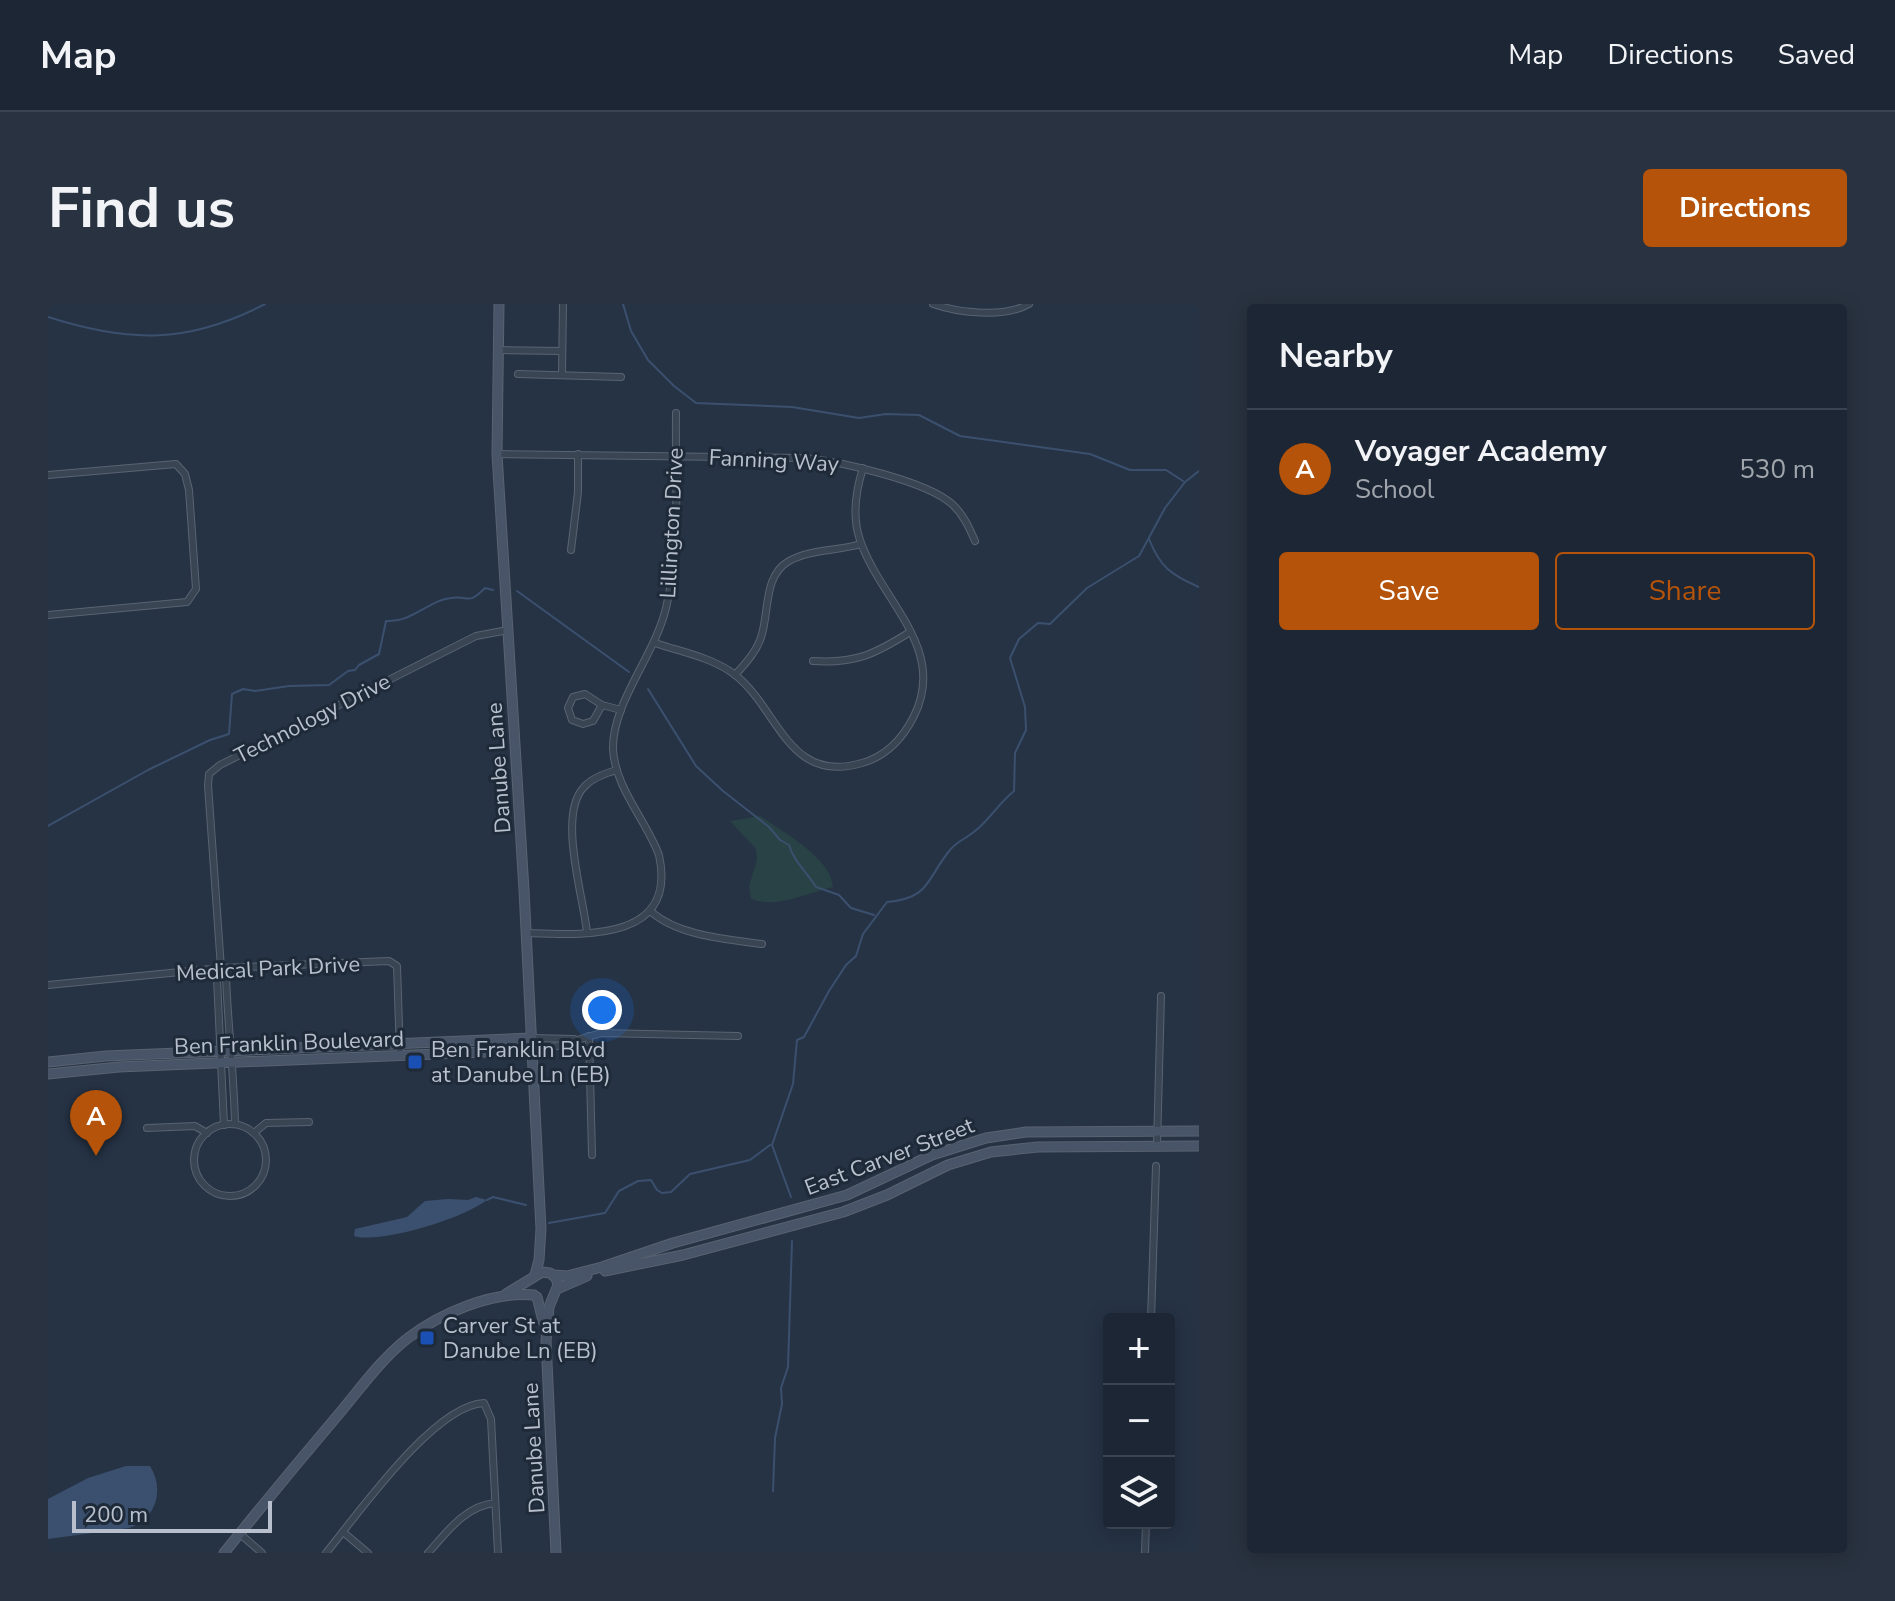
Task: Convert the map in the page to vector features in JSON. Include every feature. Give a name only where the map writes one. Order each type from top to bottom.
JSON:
[{"type":"street","name":"Danube Lane","points":[[499,304],[497,454],[541,1229],[539,1260],[533,1277]]},
{"type":"street","points":[[562,375],[563,304]]},
{"type":"street","points":[[933,304],[951,310],[1021,309],[1029,304]]},
{"type":"street","points":[[497,350],[562,351]]},
{"type":"street","points":[[518,374],[621,377]]},
{"type":"street","name":"Lillington Drive","points":[[650,911],[660,889],[662,865],[617,770],[614,740],[621,710],[655,643],[672,579],[676,413]]},
{"type":"street","name":"Fanning Way","points":[[497,454],[675,455],[838,461],[942,496],[961,513],[975,541]]},
{"type":"street","points":[[571,550],[577,501],[578,454]]},
{"type":"street","points":[[48,475],[176,464],[185,474],[189,490],[196,589],[187,602],[48,615]]},
{"type":"street","points":[[655,643],[702,657],[735,675],[754,695],[790,746],[831,767],[874,759],[896,743],[919,706],[924,687],[924,664],[910,632],[861,544],[856,499],[863,468]]},
{"type":"street","points":[[735,675],[749,659],[762,635],[769,592],[781,566],[802,556],[861,544]]},
{"type":"street","name":"Technology Drive","points":[[224,1125],[221,1063],[226,1051],[226,977],[221,968],[209,774],[476,636],[508,630]]},
{"type":"street","points":[[813,661],[843,662],[868,656],[910,632]]},
{"type":"street","points":[[602,705],[597,717],[589,723],[578,723],[569,715],[569,703],[579,694],[621,710]]},
{"type":"street","points":[[587,933],[585,909],[577,885],[573,809],[583,787],[617,770]]},
{"type":"street","points":[[526,933],[587,933],[625,928],[650,911],[669,924],[692,931],[762,944]]},
{"type":"street","name":"Medical Park Drive","points":[[48,985],[221,968],[395,963],[400,1055]]},
{"type":"street","points":[[1157,1146],[1161,996]]},
{"type":"street","points":[[532,1050],[589,1036],[625,1033],[738,1036]]},
{"type":"street","points":[[589,1036],[592,1155]]},
{"type":"street","points":[[531,1038],[578,1039]]},
{"type":"street","name":"Ben Franklin Boulevard","points":[[48,1062],[78,1057],[531,1038]]},
{"type":"street","name":"Ben Franklin Boulevard","points":[[48,1074],[93,1069],[532,1050]]},
{"type":"street","name":"Technology Drive","points":[[226,1051],[234,1063],[235,1124]]},
{"type":"street","points":[[254,1133],[266,1123],[309,1122]]},
{"type":"street","points":[[235,1124],[254,1133],[259,1139],[266,1154],[265,1170],[250,1190],[226,1195],[204,1185],[196,1170],[195,1154],[207,1133],[224,1125],[235,1124]]},
{"type":"street","points":[[147,1128],[195,1126],[207,1133]]},
{"type":"street","name":"East Carver Street","points":[[552,1274],[567,1276],[590,1270],[673,1243],[847,1195],[932,1155],[974,1141],[1026,1132],[1199,1131]]},
{"type":"street","name":"East Carver Street","points":[[555,1292],[605,1272],[683,1255],[853,1208],[980,1154],[1024,1147],[1199,1146]]},
{"type":"street","points":[[1151,1313],[1156,1166]]},
{"type":"street","name":"Danube Lane","points":[[541,1229],[552,1274]]},
{"type":"street","points":[[224,1553],[395,1349],[439,1319],[500,1297],[542,1272],[552,1274],[555,1292],[545,1299],[536,1296],[500,1297]]},
{"type":"street","points":[[533,1277],[530,1288],[536,1296]]},
{"type":"street","name":"Danube Lane","points":[[555,1292],[548,1311],[546,1341],[556,1553]]},
{"type":"street","name":"Danube Lane","points":[[536,1296],[546,1341]]},
{"type":"street","points":[[326,1553],[430,1430],[461,1407],[484,1403],[491,1419],[498,1553]]},
{"type":"street","points":[[428,1553],[467,1513],[495,1503]]},
{"type":"street","points":[[1145,1553],[1146,1529]]},
{"type":"street","points":[[343,1532],[368,1553]]},
{"type":"street","points":[[239,1533],[262,1553]]},
{"type":"green space","points":[[760,816],[815,856],[830,876],[833,887],[781,901],[751,899],[749,886],[757,860],[756,849],[730,821]]},
{"type":"water","points":[[476,1197],[487,1200],[422,1228],[383,1236],[354,1236],[355,1229],[407,1217],[425,1201]]},
{"type":"water","points":[[126,1466],[150,1466],[155,1475],[157,1494],[146,1518],[129,1528],[48,1539],[48,1499],[88,1478]]},
{"type":"waterway","points":[[48,317],[105,332],[158,335],[210,327],[265,304]]},
{"type":"waterway","points":[[623,304],[631,331],[648,360],[696,403],[792,407],[859,418],[886,414],[919,415],[960,436],[1090,454],[1130,470],[1166,470],[1183,481]]},
{"type":"waterway","points":[[791,1197],[772,1145],[793,1084],[797,1040],[804,1037],[829,991],[846,965],[856,956],[863,934],[887,902],[901,900],[920,891],[952,847],[980,827],[1014,791],[1015,753],[1026,730],[1025,707],[1010,658],[1019,639],[1038,623],[1050,624],[1087,588],[1139,556],[1165,508],[1185,482],[1199,471]]},
{"type":"waterway","points":[[1149,539],[1168,569],[1199,587]]},
{"type":"waterway","points":[[48,826],[148,770],[229,734],[232,694],[243,689],[255,691],[329,685],[379,654],[386,621],[404,619],[443,600],[471,598],[485,588],[493,590]]},
{"type":"waterway","points":[[517,591],[629,672]]},
{"type":"waterway","points":[[648,689],[696,766],[789,845],[797,862],[816,887],[839,895],[851,908],[874,915]]},
{"type":"waterway","points":[[549,1223],[605,1213],[619,1191],[638,1181],[651,1180],[657,1190],[671,1192],[690,1174],[750,1160],[770,1145]]},
{"type":"waterway","points":[[487,1200],[493,1197],[526,1205]]},
{"type":"waterway","points":[[773,1491],[781,1388],[788,1367],[792,1241]]},
{"type":"place","name":"Ben Franklin Blvd at Danube Ln (EB)","points":[[415,1062]]},
{"type":"place","name":"Voyager Academy","points":[[96,1156]]},
{"type":"place","name":"Carver St at Danube Ln (EB)","points":[[427,1338]]}]
